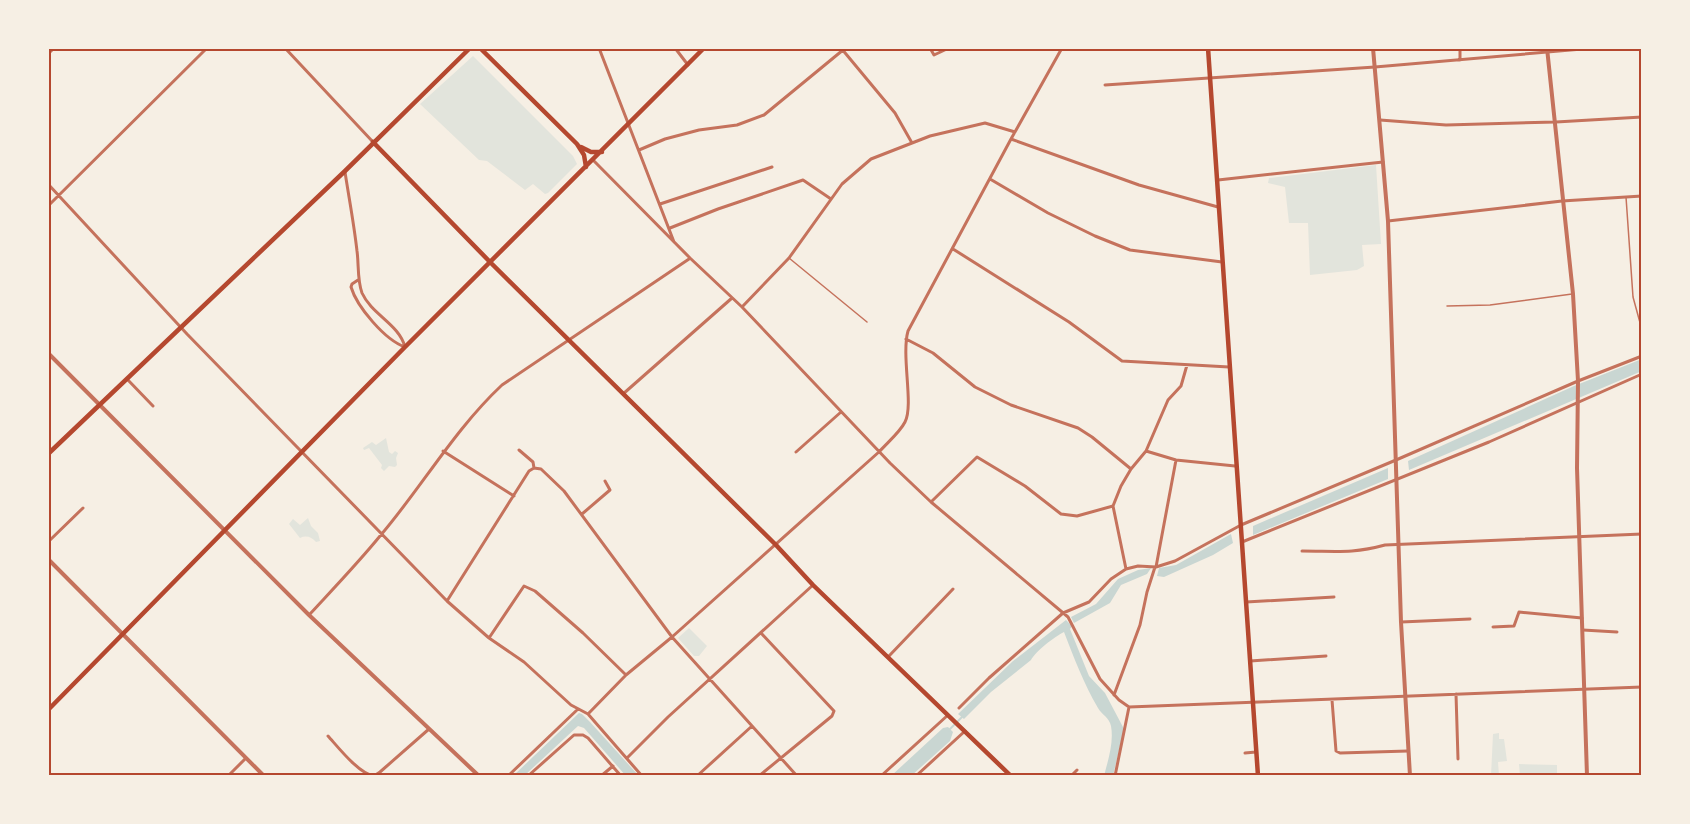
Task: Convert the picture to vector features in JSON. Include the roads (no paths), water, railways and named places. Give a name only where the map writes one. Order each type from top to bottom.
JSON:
[{"type":"main road","points":[[48,454],[345,171],[469,48]]},
{"type":"main road","points":[[480,48],[577,144],[587,151],[602,152]]},
{"type":"main road","points":[[48,710],[405,347],[704,48]]},
{"type":"main road","points":[[1208,48],[1258,776]]},
{"type":"main road","points":[[373,142],[490,262],[776,545],[813,585],[1011,776]]},
{"type":"main road","points":[[577,144],[584,155],[586,167]]},
{"type":"street","points":[[48,54],[54,48]]},
{"type":"street","points":[[48,206],[207,48]]},
{"type":"street","points":[[285,48],[373,142]]},
{"type":"street","points":[[599,48],[675,243]]},
{"type":"street","points":[[675,48],[688,64]]},
{"type":"street","points":[[930,48],[934,55],[949,48]]},
{"type":"street","points":[[588,714],[626,675],[672,637],[880,451],[903,425],[908,413],[906,339],[913,321],[1062,48]]},
{"type":"street","points":[[1373,48],[1388,221],[1401,622],[1410,776]]},
{"type":"street","points":[[1460,48],[1460,60]]},
{"type":"street","points":[[1105,85],[1375,68],[1548,50],[1594,48]]},
{"type":"street","points":[[639,150],[665,139],[699,130],[737,125],[764,115],[842,49],[895,113],[912,143]]},
{"type":"street","points":[[1548,50],[1573,294],[1578,381],[1577,468],[1587,776]]},
{"type":"street","points":[[1380,120],[1446,125],[1642,117]]},
{"type":"street","points":[[742,307],[789,258],[842,184],[864,163],[912,143],[985,123],[1015,132]]},
{"type":"street","points":[[1011,139],[1139,185],[1218,207]]},
{"type":"street","points":[[593,160],[742,307],[841,412],[931,502],[1068,616],[1100,679],[1114,695],[1130,707],[1642,687]]},
{"type":"street","points":[[1218,180],[1383,162]]},
{"type":"street","points":[[660,204],[772,167]]},
{"type":"street","points":[[345,171],[358,254],[358,280],[369,304],[402,336],[405,347]]},
{"type":"street","points":[[989,179],[1048,213],[1130,250],[1222,262]]},
{"type":"street","points":[[670,228],[803,180],[831,200]]},
{"type":"street","points":[[48,184],[381,536],[447,601],[489,638],[524,662],[578,709],[588,714],[642,776]]},
{"type":"street","points":[[1388,221],[1562,201],[1642,196]]},
{"type":"street","points":[[952,249],[1069,322],[1122,361],[1229,367]]},
{"type":"street","points":[[309,615],[381,536],[443,451],[502,386],[690,258]]},
{"type":"street","points":[[358,280],[351,287],[360,307],[395,343],[405,347]]},
{"type":"street","points":[[623,394],[732,298]]},
{"type":"street","points":[[906,339],[933,353],[975,387],[1011,405],[1078,428],[1131,469]]},
{"type":"street","points":[[48,353],[309,615],[479,776]]},
{"type":"street","points":[[959,708],[989,678],[1063,613],[1089,602],[1111,579],[1126,569],[1138,566],[1155,568],[1179,560],[1241,525],[1578,381],[1642,356]]},
{"type":"street","points":[[1126,569],[1113,507],[1120,486],[1146,451],[1168,400],[1181,386],[1188,365]]},
{"type":"street","points":[[1242,542],[1489,442],[1642,374]]},
{"type":"street","points":[[127,379],[153,406]]},
{"type":"street","points":[[796,452],[841,412]]},
{"type":"street","points":[[519,450],[533,462],[534,468]]},
{"type":"street","points":[[443,451],[514,496]]},
{"type":"street","points":[[1146,451],[1176,460],[1235,466]]},
{"type":"street","points":[[931,502],[977,457],[1025,486],[1061,514],[1077,516],[1113,507]]},
{"type":"street","points":[[1114,695],[1140,625],[1155,568],[1176,460]]},
{"type":"street","points":[[447,601],[529,471],[534,468],[542,469],[582,514],[672,637],[797,776]]},
{"type":"street","points":[[582,514],[610,490],[605,481]]},
{"type":"street","points":[[48,542],[83,508]]},
{"type":"street","points":[[1302,550],[1346,552],[1362,551],[1385,545],[1642,534]]},
{"type":"street","points":[[48,559],[264,776]]},
{"type":"street","points":[[627,759],[668,717],[813,585]]},
{"type":"street","points":[[489,638],[524,586],[535,591],[626,675]]},
{"type":"street","points":[[889,656],[953,589]]},
{"type":"street","points":[[1246,603],[1334,597]]},
{"type":"street","points":[[1493,627],[1514,626],[1519,612],[1582,618]]},
{"type":"street","points":[[1401,622],[1470,619]]},
{"type":"street","points":[[1583,630],[1617,632]]},
{"type":"street","points":[[759,776],[832,716],[834,711],[761,633]]},
{"type":"street","points":[[1250,661],[1326,656]]},
{"type":"street","points":[[1456,694],[1458,759]]},
{"type":"street","points":[[1332,700],[1335,749],[1340,753],[1408,751]]},
{"type":"street","points":[[1115,776],[1130,707]]},
{"type":"street","points":[[508,776],[578,709]]},
{"type":"street","points":[[881,776],[949,714]]},
{"type":"street","points":[[697,776],[752,726]]},
{"type":"street","points":[[328,736],[356,766],[366,774],[374,776],[429,729]]},
{"type":"street","points":[[916,776],[965,730]]},
{"type":"street","points":[[528,776],[574,735],[586,736],[621,776]]},
{"type":"street","points":[[1245,753],[1256,752]]},
{"type":"street","points":[[228,776],[246,758]]},
{"type":"street","points":[[601,776],[613,766]]},
{"type":"street","points":[[1071,776],[1077,770]]},
{"type":"lane","points":[[1626,197],[1633,297],[1642,330]]},
{"type":"lane","points":[[789,258],[867,322]]},
{"type":"lane","points":[[1447,306],[1490,305],[1573,294]]},
{"type":"waterway","points":[[948,731],[963,716]]}]
